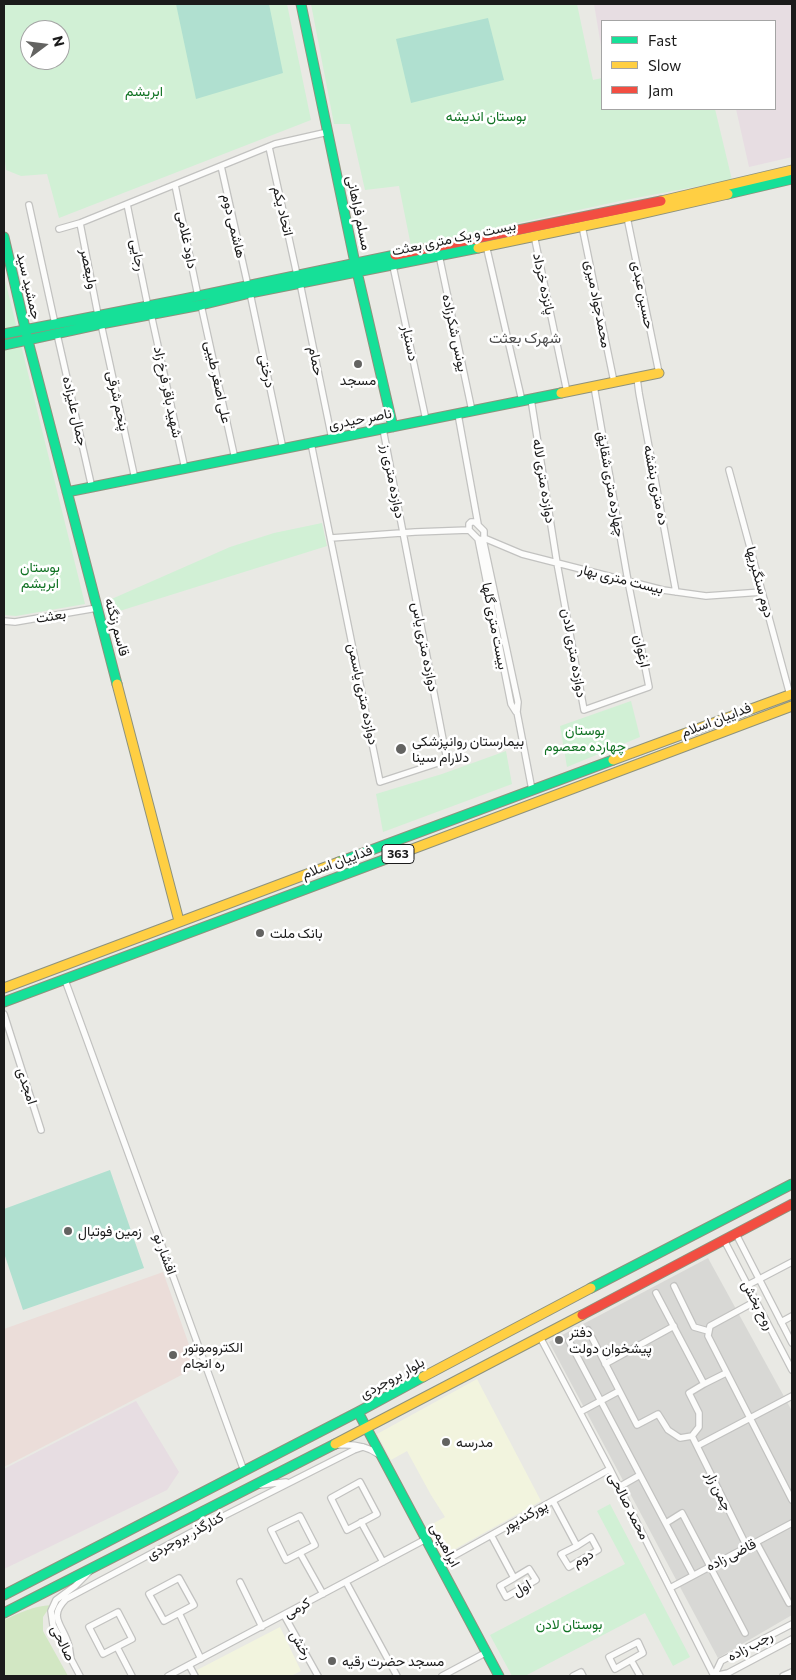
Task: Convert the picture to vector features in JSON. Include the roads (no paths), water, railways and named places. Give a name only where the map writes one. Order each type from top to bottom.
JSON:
[{"type":"main road","name":"مسلم فراهانی","points":[[301,4],[355,263],[393,427]]},
{"type":"main road","name":"بیست و یک متری بعثت","points":[[4,334],[55,324],[100,320],[150,311],[299,279],[355,263],[668,198],[792,170]]},
{"type":"main road","name":"بیست و یک متری بعثت","points":[[299,279],[358,273],[393,266],[627,217],[792,179]]},
{"type":"main road","name":"جمشید سید","points":[[4,237],[28,341]]},
{"type":"main road","name":"بیست و یک متری بعثت","points":[[4,345],[57,334],[100,320]]},
{"type":"main road","name":"قاسم زنگنه","points":[[28,341],[179,921]]},
{"type":"main road","name":"ناصر حیدری","points":[[67,492],[659,373]]},
{"type":"main road","name":"فداییان اسلام","points":[[4,988],[179,921],[791,695]]},
{"type":"main road","name":"فداییان اسلام","points":[[4,1002],[792,706]]},
{"type":"main road","name":"بلوار بروجردی","points":[[4,1595],[792,1184]]},
{"type":"main road","points":[[4,1613],[366,1428],[792,1204]]},
{"type":"main road","name":"ابراهیمی","points":[[358,1412],[499,1676]]},
{"type":"street","points":[[59,229],[80,223],[269,147],[328,132]]},
{"type":"street","name":"اتحاد یکم","points":[[269,147],[299,279]]},
{"type":"street","name":"هاشمی دوم","points":[[221,166],[249,290]]},
{"type":"street","name":"داود غلامی","points":[[175,184],[200,300]]},
{"type":"street","name":"رجایی","points":[[127,204],[150,311]]},
{"type":"street","points":[[29,205],[55,324]]},
{"type":"street","name":"حسین عبدی","points":[[627,217],[659,373]]},
{"type":"street","name":"ولیعصر","points":[[80,223],[100,320]]},
{"type":"street","name":"محمدجواد میری","points":[[582,226],[614,382]]},
{"type":"street","name":"پانزده خرداد","points":[[534,235],[567,392]]},
{"type":"street","name":"دوازده متری لاله","points":[[486,245],[526,400],[557,563]]},
{"type":"street","name":"یونس شکرزاده","points":[[439,255],[472,411]]},
{"type":"street","name":"دستیار","points":[[393,266],[426,420]]},
{"type":"street","name":"حمام","points":[[299,279],[332,439]]},
{"type":"street","name":"درختی","points":[[249,290],[284,449]]},
{"type":"street","name":"علی اصغر طیبی","points":[[200,300],[235,459]]},
{"type":"street","name":"شهید باقر فرخ زاد","points":[[150,311],[185,469]]},
{"type":"street","name":"پنجم شرقی","points":[[100,320],[135,479]]},
{"type":"street","name":"جمال علیزاده","points":[[57,334],[92,488]]},
{"type":"street","name":"ده متری بنفشه","points":[[637,378],[638,393],[676,592]]},
{"type":"street","name":"چهارده متری شقایق","points":[[594,386],[628,581]]},
{"type":"street","points":[[458,414],[478,524]]},
{"type":"street","name":"دوازده متری رز","points":[[383,429],[403,533]]},
{"type":"street","points":[[311,443],[331,538],[469,530],[482,539]]},
{"type":"street","name":"دوم سنگبریها","points":[[729,470],[791,695]]},
{"type":"street","points":[[469,530],[470,522],[478,524]]},
{"type":"street","name":"بیست متری گلها","points":[[478,524],[484,532],[482,539],[511,704],[517,712],[532,790]]},
{"type":"street","name":"دوازده متری یاس","points":[[403,533],[447,760]]},
{"type":"street","name":"دوازده متری یاسمن","points":[[331,538],[380,782],[447,760]]},
{"type":"street","name":"بیست متری بهار","points":[[482,539],[522,554],[676,592],[706,596],[762,592]]},
{"type":"street","name":"دوازده متری لادن","points":[[557,563],[584,710],[617,699]]},
{"type":"street","name":"ارغوان","points":[[617,699],[649,687],[628,581]]},
{"type":"street","name":"بعثت","points":[[4,621],[15,622],[97,608]]},
{"type":"street","name":"افشار نو","points":[[65,980],[244,1471]]},
{"type":"street","name":"امجدی","points":[[4,1014],[41,1130]]},
{"type":"street","name":"روح بخش","points":[[736,1234],[792,1343]]},
{"type":"street","name":"روح بخش","points":[[724,1240],[792,1370]]},
{"type":"street","points":[[748,1285],[792,1262]]},
{"type":"street","points":[[674,1286],[694,1327],[708,1331]]},
{"type":"street","points":[[656,1293],[704,1384]]},
{"type":"street","points":[[756,1301],[710,1326],[708,1336],[792,1500]]},
{"type":"street","points":[[781,1322],[792,1316]]},
{"type":"street","points":[[605,1364],[674,1326]]},
{"type":"street","points":[[588,1330],[636,1425],[658,1414],[668,1430],[680,1438],[692,1436],[700,1427],[699,1413],[689,1394],[726,1373]]},
{"type":"street","name":"محمد صالحی","points":[[540,1337],[610,1469],[714,1676]]},
{"type":"street","points":[[569,1341],[693,1575]]},
{"type":"street","points":[[580,1412],[618,1391]]},
{"type":"street","points":[[697,1446],[792,1396]]},
{"type":"street","name":"چمن زار","points":[[692,1436],[747,1547]]},
{"type":"street","points":[[332,1445],[346,1444],[370,1448],[380,1455]]},
{"type":"street","name":"کنارگذر بروجردی","points":[[71,1659],[68,1642],[59,1625],[57,1616],[58,1607],[66,1599],[190,1533],[363,1447]]},
{"type":"street","name":"پورکندپور","points":[[439,1564],[610,1469]]},
{"type":"street","points":[[619,1487],[640,1476]]},
{"type":"street","points":[[253,1485],[291,1482]]},
{"type":"street","points":[[360,1482],[377,1514],[361,1522],[347,1530],[331,1498],[360,1482]]},
{"type":"street","name":"دوم","points":[[553,1501],[577,1546]]},
{"type":"street","points":[[666,1523],[682,1513],[745,1634]]},
{"type":"street","points":[[300,1516],[315,1546],[300,1553],[286,1560],[271,1530],[300,1516]]},
{"type":"street","points":[[361,1522],[383,1562]]},
{"type":"street","name":"قاضی زاده","points":[[670,1588],[792,1523]]},
{"type":"street","name":"اول","points":[[491,1536],[514,1578]]},
{"type":"street","name":"دوم","points":[[592,1537],[598,1550],[569,1567],[561,1554],[577,1546],[592,1537]]},
{"type":"street","name":"کرمی","points":[[168,1676],[426,1540]]},
{"type":"street","points":[[756,1542],[789,1603]]},
{"type":"street","points":[[300,1553],[323,1594]]},
{"type":"street","name":"صالحی","points":[[80,1676],[53,1625],[51,1611],[56,1600],[75,1586],[94,1567]]},
{"type":"street","name":"اول","points":[[529,1569],[536,1580],[506,1597],[500,1586],[514,1578],[529,1569]]},
{"type":"street","points":[[179,1578],[194,1606],[179,1613],[164,1621],[149,1594],[179,1578]]},
{"type":"street","points":[[240,1582],[262,1627]]},
{"type":"street","points":[[346,1582],[397,1676]]},
{"type":"street","points":[[118,1612],[132,1639],[117,1646],[103,1654],[89,1627],[118,1612]]},
{"type":"street","points":[[179,1613],[201,1659]]},
{"type":"street","name":"رخش","points":[[284,1615],[318,1676]]},
{"type":"street","name":"رجب زاده","points":[[714,1676],[721,1661],[792,1624]]},
{"type":"street","name":"رجب زاده","points":[[714,1676],[728,1673],[792,1639]]},
{"type":"street","points":[[638,1642],[643,1653],[632,1660],[615,1669],[609,1657],[638,1642]]},
{"type":"street","points":[[117,1646],[132,1676]]},
{"type":"street","points":[[443,1676],[487,1652]]},
{"type":"street","points":[[632,1660],[640,1676]]},
{"type":"street","points":[[189,1665],[195,1676]]},
{"type":"street","points":[[573,1676],[581,1672],[583,1676]]},
{"type":"street","points":[[783,1676],[792,1672]]},
{"type":"place","name":"مسجد","points":[[358,364]]},
{"type":"place","name":"بیمارستان روانپزشکی دلارام سینا","points":[[401,749]]},
{"type":"place","name":"بانک ملت","points":[[260,933]]},
{"type":"place","name":"زمین فوتبال","points":[[68,1231]]},
{"type":"place","name":"دفتر پیشخوان دولت","points":[[559,1340]]},
{"type":"place","name":"الکتروموتور ره انجام","points":[[173,1355]]},
{"type":"place","name":"مدرسه","points":[[446,1442]]},
{"type":"place","name":"مسجد حضرت رقیه","points":[[332,1661]]},
{"type":"district","name":"شهرک بعثت","points":[[525,338]]},
{"type":"park label","name":"ابریشم","points":[[144,91]]},
{"type":"park label","name":"بوستان اندیشه","points":[[486,116]]},
{"type":"park label","name":"بوستان ابریشم","points":[[40,576]]},
{"type":"park label","name":"بوستان چهارده معصوم","points":[[585,738]]},
{"type":"park label","name":"بوستان لادن","points":[[569,1624]]}]
